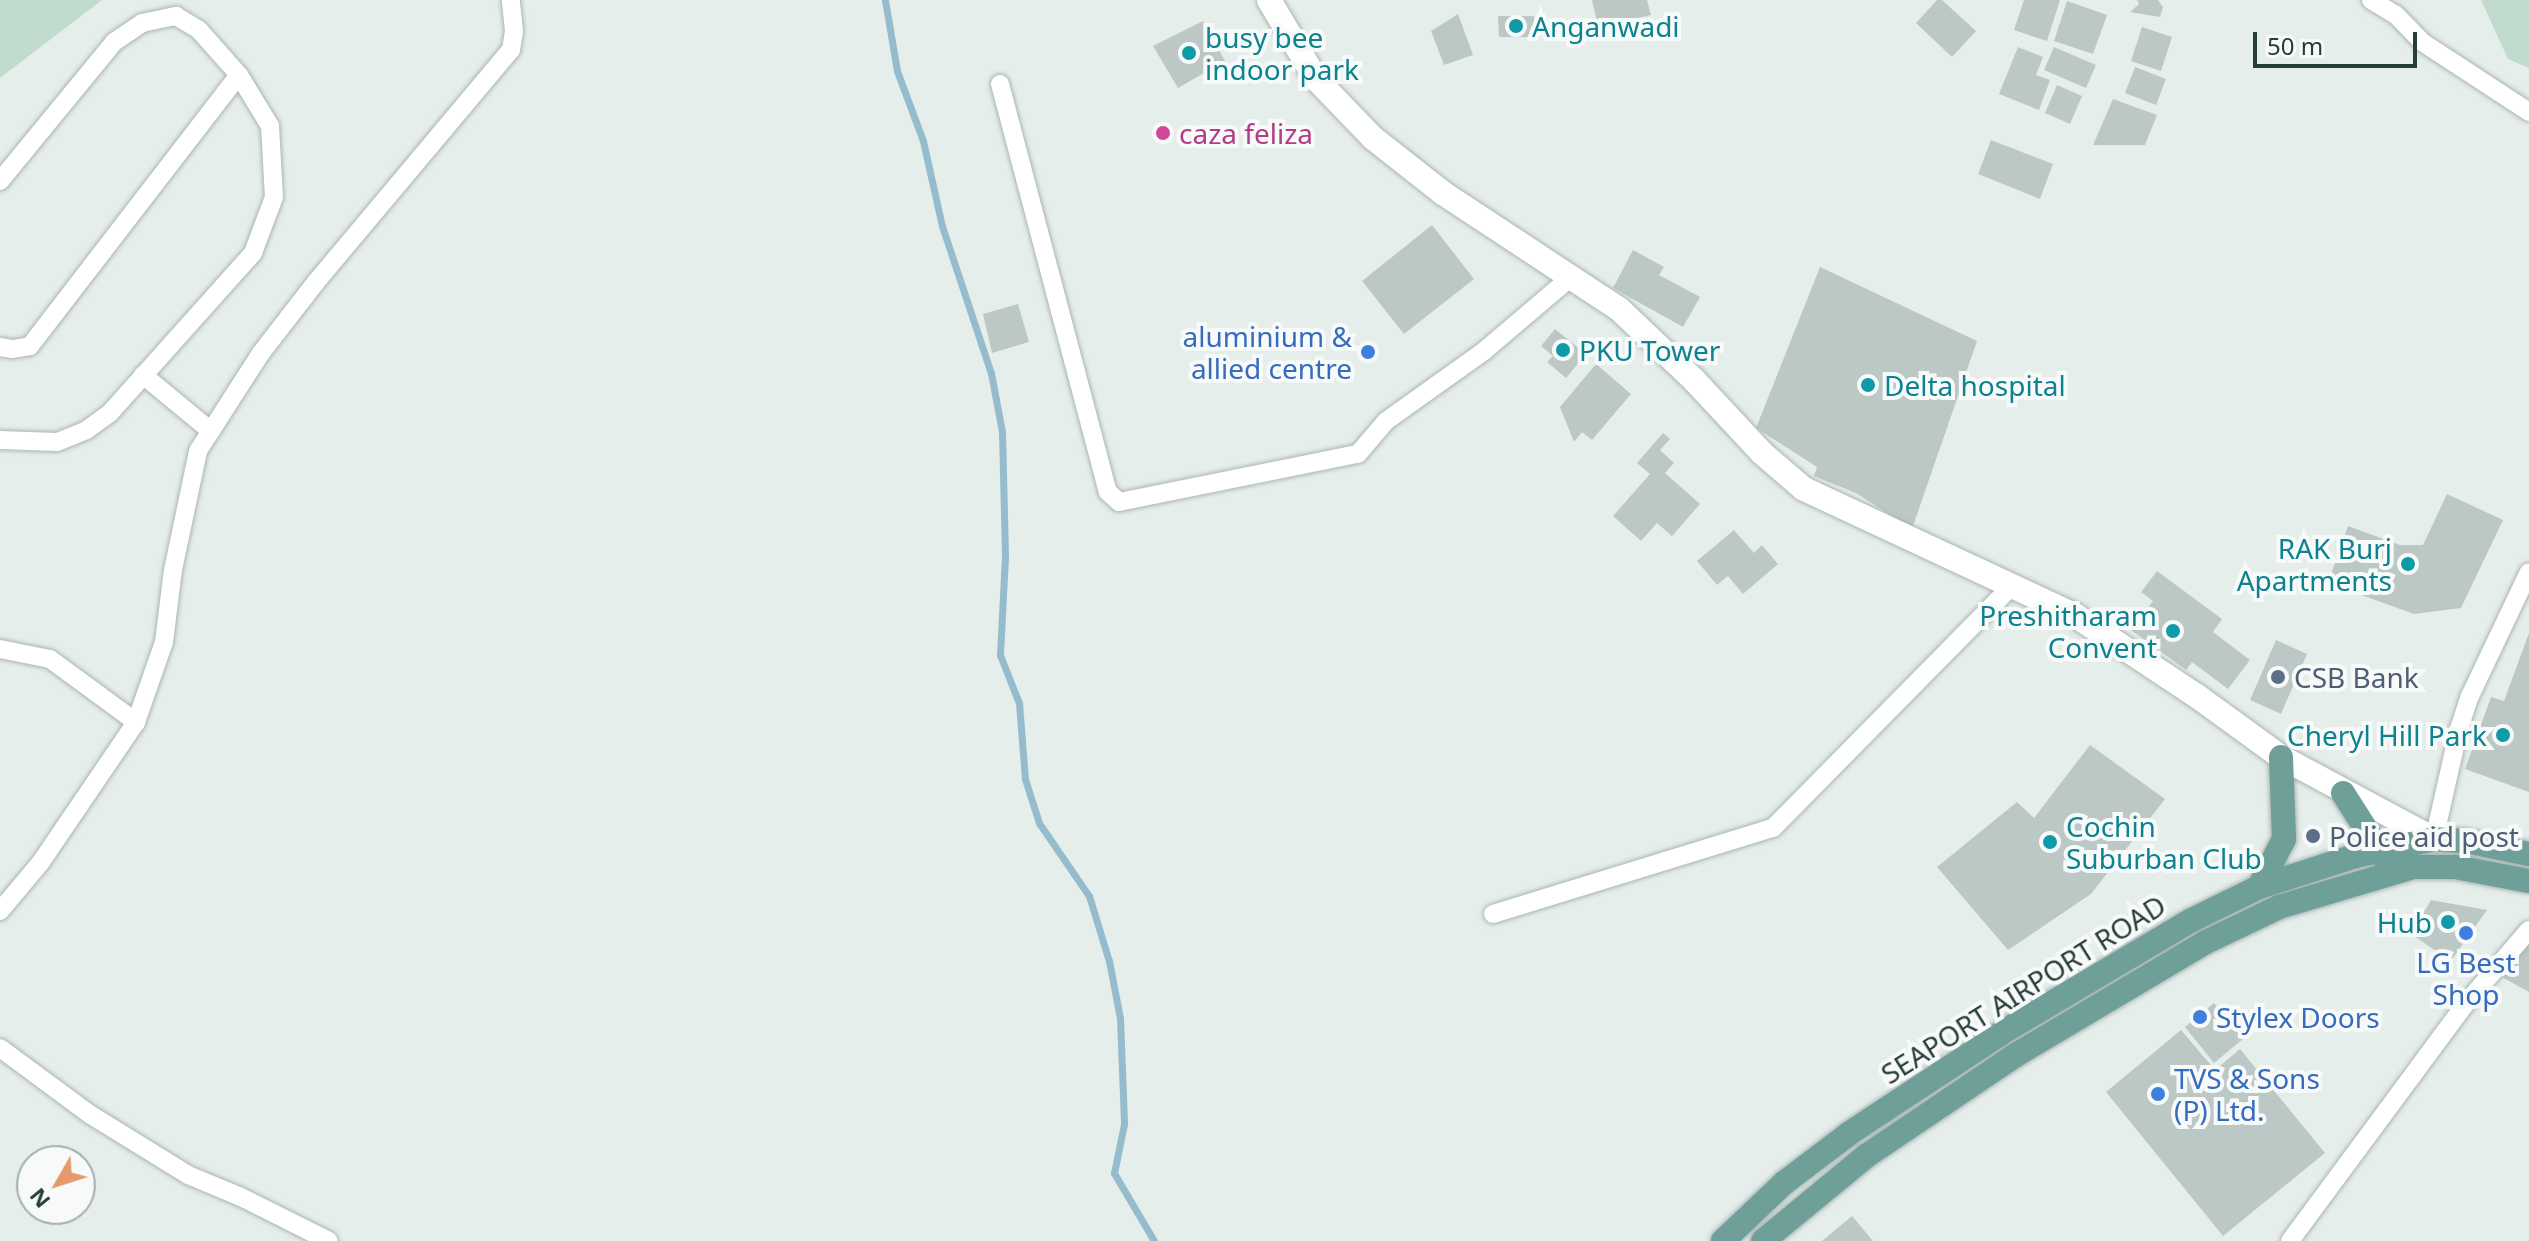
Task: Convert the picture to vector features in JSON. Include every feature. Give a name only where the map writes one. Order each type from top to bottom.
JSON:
[{"type":"main road","points":[[1269,0],[1316,79],[1373,138],[1443,193],[1619,309],[1784,475],[1840,509],[2076,616],[2197,696],[2281,757],[2343,793],[2434,839],[2440,866]]},
{"type":"main road","points":[[2259,887],[2284,839],[2281,757]]},
{"type":"main road","points":[[2343,793],[2386,861]]},
{"type":"main road","name":"SEAPORT AIRPORT ROAD","points":[[1763,1241],[1866,1156],[2100,1002],[2204,943],[2434,839],[2466,841],[2529,854]]},
{"type":"main road","name":"SEAPORT AIRPORT ROAD","points":[[1723,1241],[1784,1183],[1875,1116],[2096,975],[2259,887],[2386,861],[2440,866],[2529,881]]},
{"type":"street","points":[[0,911],[41,862],[136,722],[164,642],[198,451],[261,353],[316,282],[511,50],[514,31],[511,0]]},
{"type":"street","points":[[2371,0],[2396,15],[2422,42],[2529,112]]},
{"type":"street","points":[[0,181],[114,42],[142,23],[176,16],[199,30],[239,75],[270,126],[274,197],[253,253],[110,413],[87,430],[57,442],[0,440]]},
{"type":"street","points":[[0,347],[13,349],[30,346],[239,75]]},
{"type":"street","points":[[1000,84],[1108,492],[1119,502],[1358,454],[1386,421],[1484,351],[1571,277]]},
{"type":"street","points":[[143,375],[211,431]]},
{"type":"street","points":[[2434,839],[2459,729],[2470,696],[2529,572]]},
{"type":"street","points":[[1493,914],[1773,828],[2013,585]]},
{"type":"street","points":[[0,649],[50,659],[136,722]]},
{"type":"street","points":[[2290,1241],[2467,1002],[2529,930]]},
{"type":"street","points":[[4,1058],[188,1175],[241,1197],[329,1241]]},
{"type":"green space","points":[[0,0],[102,0],[0,78]]},
{"type":"green space","points":[[2481,0],[2529,0],[2529,68],[2508,59]]},
{"type":"building","points":[[1592,0],[1647,0],[1651,15],[1598,27]]},
{"type":"building","points":[[1937,0],[1942,0],[1976,31],[1952,57],[1916,23]]},
{"type":"building","points":[[2024,0],[2060,0],[2047,41],[2014,30]]},
{"type":"building","points":[[2137,0],[2158,0],[2163,7],[2160,17],[2130,12],[2139,4]]},
{"type":"building","points":[[2067,1],[2107,15],[2093,54],[2054,41]]},
{"type":"building","points":[[1458,14],[1473,55],[1444,65],[1431,31]]},
{"type":"building","name":"Anganwadi","points":[[1498,16],[1534,16],[1534,37],[1499,37]]},
{"type":"building","name":"busy bee indoor park","points":[[1203,21],[1225,61],[1178,88],[1153,46]]},
{"type":"building","points":[[2142,27],[2172,37],[2161,71],[2131,61]]},
{"type":"building","points":[[2018,47],[2043,57],[2036,75],[2050,80],[2039,110],[1999,94]]},
{"type":"building","points":[[2054,47],[2096,65],[2086,88],[2044,70]]},
{"type":"building","points":[[2135,67],[2166,79],[2156,105],[2125,93]]},
{"type":"building","points":[[2057,85],[2082,96],[2070,124],[2045,113]]},
{"type":"building","points":[[2113,99],[2157,115],[2145,145],[2093,145]]},
{"type":"building","points":[[1991,140],[2053,164],[2040,199],[1978,174]]},
{"type":"building","points":[[1432,225],[1474,279],[1404,334],[1362,281]]},
{"type":"building","points":[[1633,250],[1664,267],[1659,275],[1700,297],[1683,327],[1613,288]]},
{"type":"building","name":"Delta hospital","points":[[1820,267],[1977,341],[1912,529],[1856,493],[1814,476],[1817,467],[1756,428]]},
{"type":"building","points":[[1018,304],[1029,342],[992,353],[983,314]]},
{"type":"building","name":"PKU Tower","points":[[1555,329],[1586,354],[1566,378],[1547,362],[1553,356],[1541,346]]},
{"type":"building","points":[[1596,364],[1631,394],[1592,440],[1582,432],[1574,442],[1560,407]]},
{"type":"building","points":[[1663,433],[1670,439],[1660,450],[1674,463],[1665,473],[1700,504],[1672,536],[1657,523],[1641,541],[1613,516],[1650,474],[1637,463]]},
{"type":"building","name":"RAK Burj Apartments","points":[[2447,494],[2503,520],[2461,608],[2414,614],[2328,583],[2348,526],[2400,545],[2423,545]]},
{"type":"building","points":[[1734,530],[1754,553],[1762,545],[1778,564],[1743,594],[1728,576],[1717,585],[1697,561]]},
{"type":"building","name":"Preshitharam Convent","points":[[2157,571],[2222,619],[2213,632],[2250,660],[2228,689],[2192,662],[2186,670],[2131,630],[2153,601],[2141,592]]},
{"type":"building","name":"Cheryl Hill Park","points":[[2529,633],[2529,792],[2465,769],[2491,697],[2504,701]]},
{"type":"building","name":"CSB Bank","points":[[2276,640],[2307,654],[2281,714],[2250,700]]},
{"type":"building","name":"Cochin Suburban Club","points":[[2090,745],[2165,799],[2091,894],[2008,950],[1937,867],[2017,802],[2034,818]]},
{"type":"building","name":"Hub","points":[[2431,900],[2487,910],[2451,961],[2411,934]]},
{"type":"building","points":[[2529,938],[2529,992],[2500,976],[2509,961],[2514,964]]},
{"type":"building","points":[[2214,1003],[2243,1039],[2214,1063],[2185,1027]]},
{"type":"building","points":[[2181,1030],[2215,1070],[2240,1049],[2325,1153],[2223,1236],[2106,1092]]},
{"type":"building","points":[[1852,1216],[1873,1241],[1822,1241]]},
{"type":"waterway","points":[[885,0],[897,71],[923,141],[942,226],[991,373],[1002,432],[1005,556],[1000,655],[1019,703],[1025,779],[1039,823],[1089,896],[1109,961],[1120,1018],[1124,1124],[1114,1173],[1154,1241]]},
{"type":"place","name":"Anganwadi","points":[[1516,26]]},
{"type":"place","name":"busy bee indoor park","points":[[1189,53]]},
{"type":"place","name":"caza feliza","points":[[1163,133]]},
{"type":"place","name":"PKU Tower","points":[[1563,350]]},
{"type":"place","name":"aluminium & allied centre","points":[[1368,352]]},
{"type":"place","name":"Delta hospital","points":[[1868,385]]},
{"type":"place","name":"RAK Burj Apartments","points":[[2408,564]]},
{"type":"place","name":"Preshitharam Convent","points":[[2173,631]]},
{"type":"place","name":"CSB Bank","points":[[2278,677]]},
{"type":"place","name":"Cheryl Hill Park","points":[[2503,735]]},
{"type":"place","name":"Police aid post","points":[[2313,836]]},
{"type":"place","name":"Cochin Suburban Club","points":[[2050,842]]},
{"type":"place","name":"Hub","points":[[2448,922]]},
{"type":"place","name":"LG Best Shop","points":[[2466,933]]},
{"type":"place","name":"Stylex Doors","points":[[2200,1017]]},
{"type":"place","name":"TVS & Sons (P) Ltd.","points":[[2158,1094]]}]
